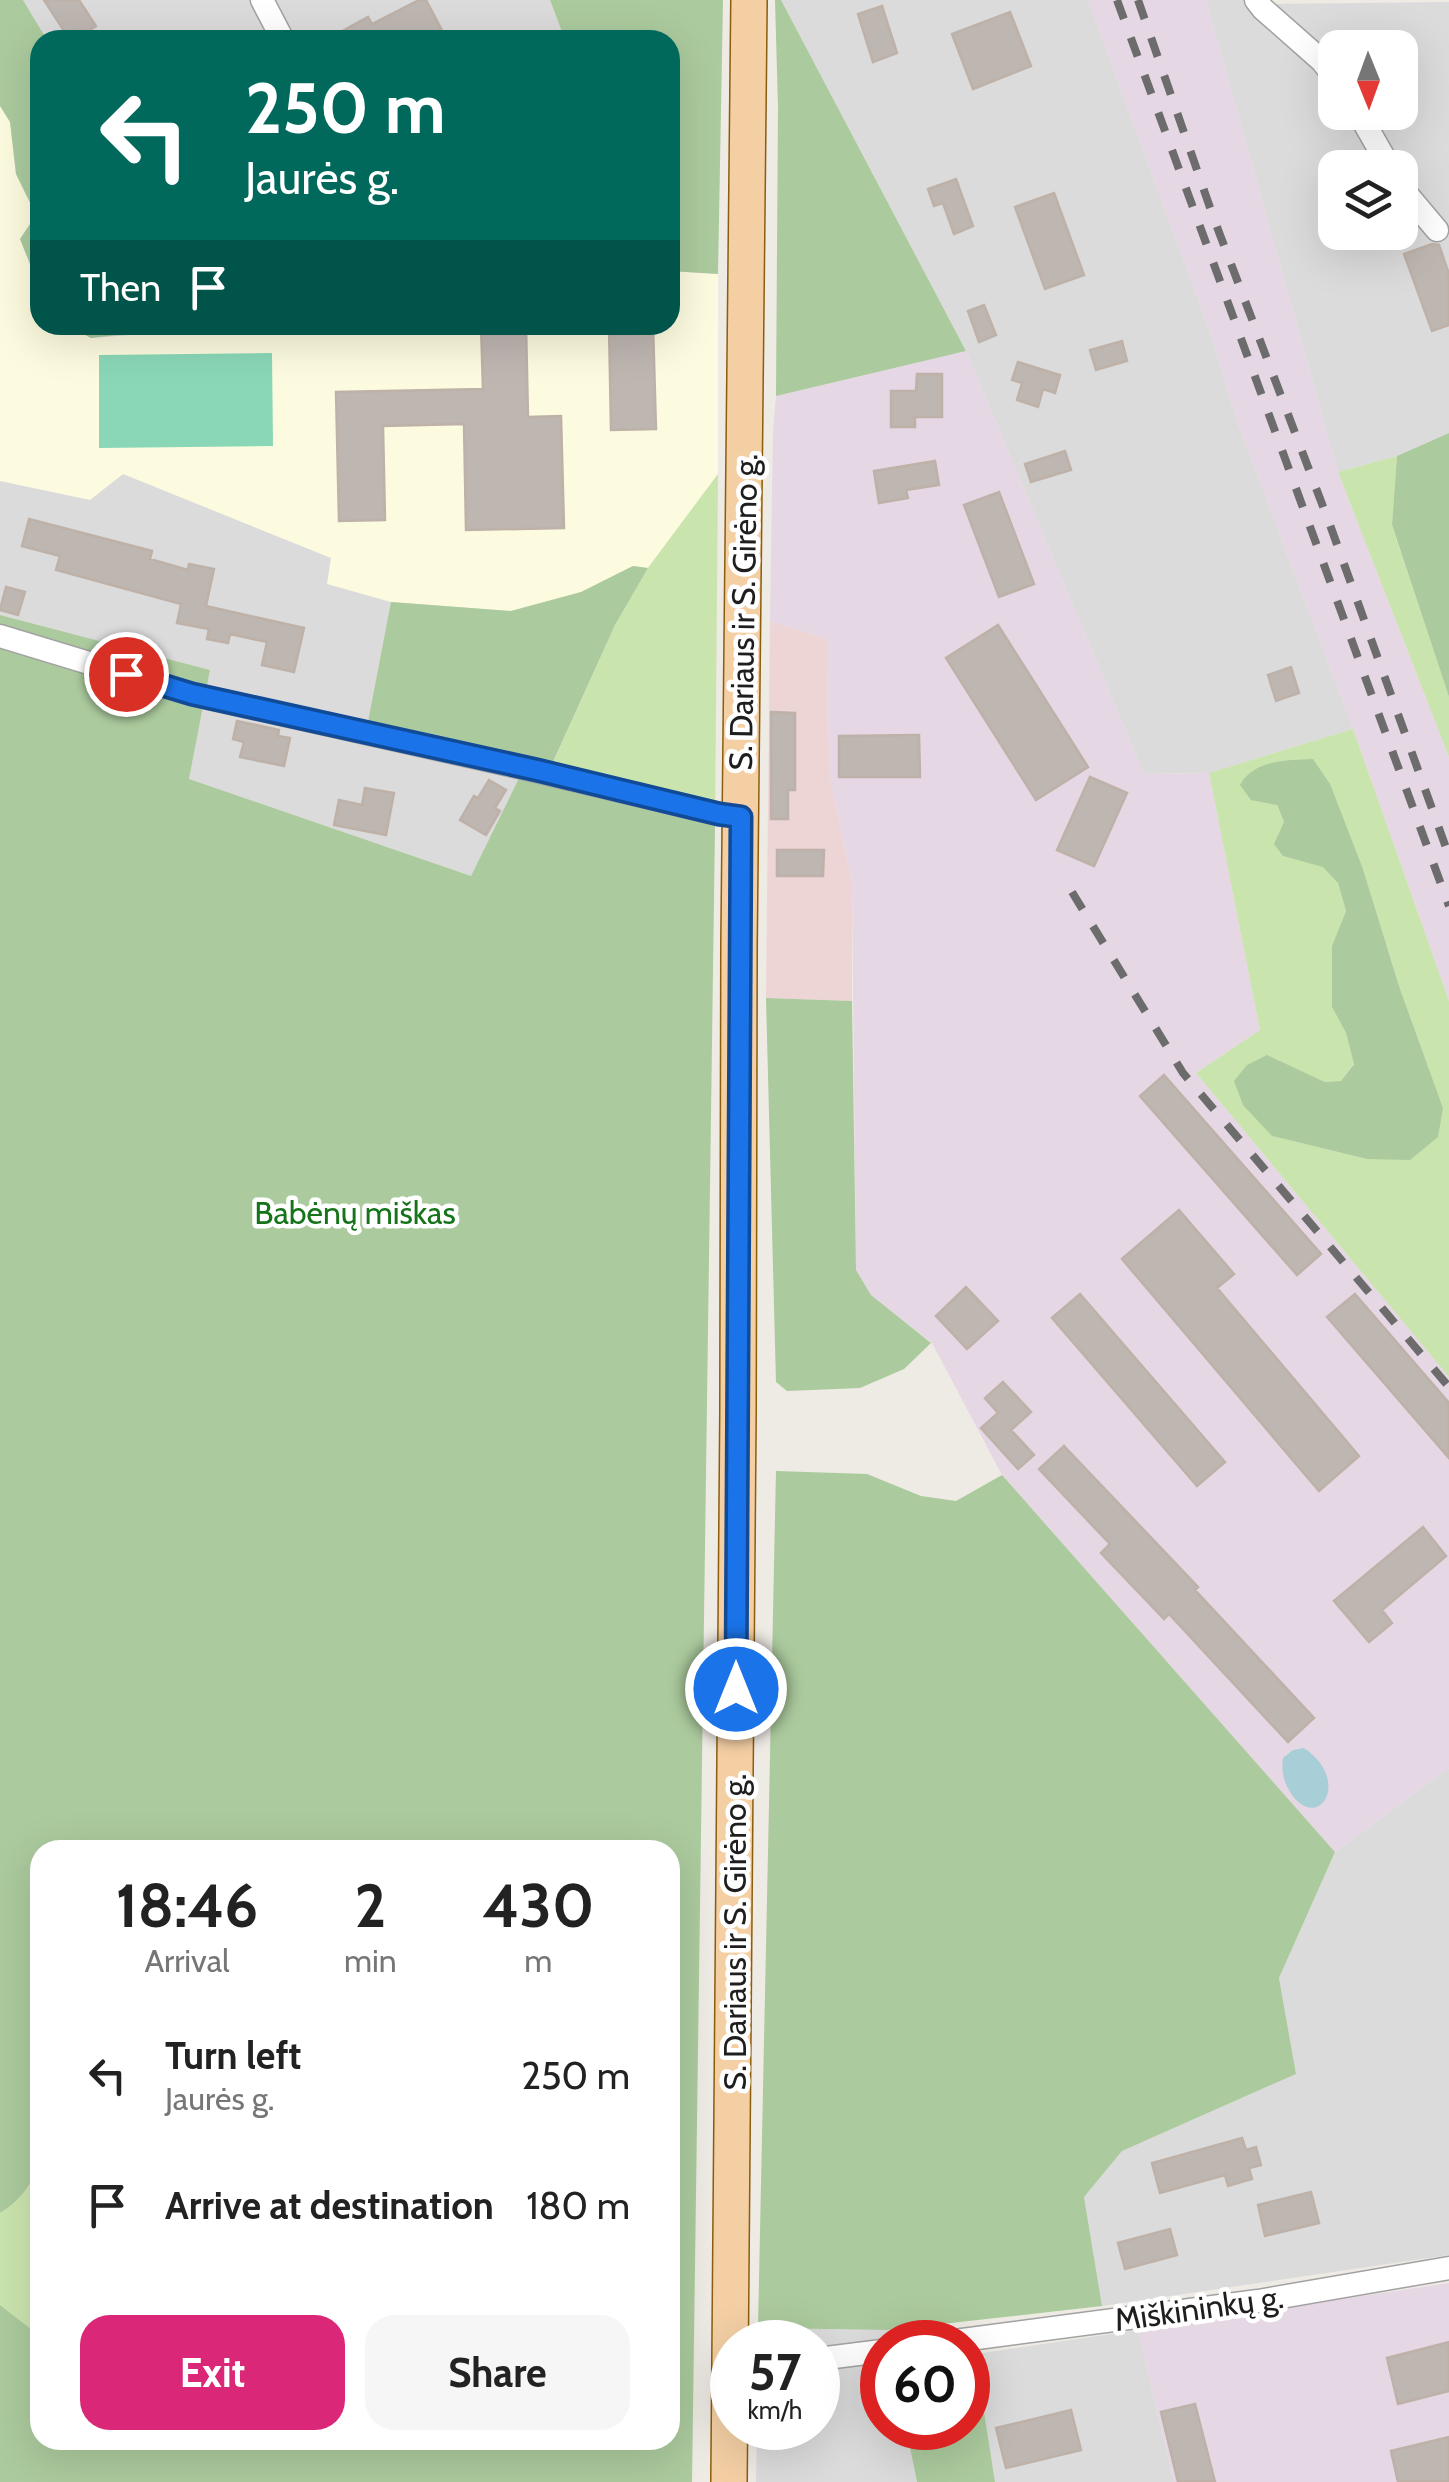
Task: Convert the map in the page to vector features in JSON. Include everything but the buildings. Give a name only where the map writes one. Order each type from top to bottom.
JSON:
[{"type":"main road","name":"S. Dariaus ir S. Girėno g.","points":[[731,2320],[750,0]]},
{"type":"main road","name":"S. Dariaus ir S. Girėno g.","points":[[729,2482],[730,2450]]},
{"type":"street","points":[[262,0],[278,30]]},
{"type":"street","points":[[1256,0],[1318,58]]},
{"type":"street","points":[[1418,207],[1437,230]]},
{"type":"street","points":[[0,636],[192,694],[741,817]]},
{"type":"street","name":"Miškininkų g.","points":[[990,2336],[1258,2302],[1449,2268]]},
{"type":"shaded area","points":[[23,0],[550,0],[561,30],[41,30]]},
{"type":"shaded area","points":[[781,0],[1088,0],[1211,335],[1235,415],[1353,729],[1209,773],[1144,774],[966,351]]},
{"type":"shaded area","points":[[1088,0],[1206,0],[1338,472],[1449,757],[1449,1001],[1353,729],[1235,415],[1211,335]]},
{"type":"shaded area","points":[[1206,0],[1268,0],[1272,4],[1449,2],[1449,433],[1397,456],[1338,472]]},
{"type":"shaded area","points":[[0,106],[20,239],[30,264],[30,335],[91,338],[680,335],[680,272],[718,274],[718,474],[648,568],[633,566],[471,876],[189,779],[210,670],[0,615]]},
{"type":"shaded area","points":[[0,106],[10,122],[16,174],[30,203],[30,224],[20,239],[30,264],[30,335],[91,338],[680,335],[680,272],[718,274],[718,474],[648,568],[633,566],[582,592],[511,611],[391,602],[327,584],[331,558],[123,474],[90,500],[0,481]]},
{"type":"shaded area","points":[[966,351],[1144,774],[1209,773],[1260,1030],[1196,1073],[1449,1377],[1449,1768],[1335,1852],[1002,1475],[932,1343],[871,1295],[856,1270],[852,883],[829,773],[828,639],[770,621],[776,396]]},
{"type":"shaded area","points":[[770,621],[828,639],[829,773],[852,883],[852,1001],[766,998]]},
{"type":"shaded area","points":[[1449,1768],[1449,2255],[1102,2306],[1084,2197],[1122,2151],[1296,2074],[1279,1978],[1335,1852]]},
{"type":"shaded area","points":[[1449,2283],[1449,2482],[1174,2482],[1138,2330]]},
{"type":"shaded area","points":[[840,2329],[860,2330],[860,2450],[910,2450],[917,2482],[756,2482],[757,2450],[840,2450]]},
{"type":"shaded area","points":[[1138,2330],[1174,2482],[995,2482],[990,2450],[990,2352]]},
{"type":"green space","points":[[0,0],[23,0],[41,30],[30,30],[30,203],[16,174],[10,122],[0,106]]},
{"type":"green space","points":[[550,0],[723,0],[718,274],[680,272],[680,30],[561,30]]},
{"type":"green space","points":[[775,0],[781,0],[966,351],[776,396]]},
{"type":"green space","points":[[30,224],[30,264],[20,239]]},
{"type":"green space","points":[[272,353],[273,446],[99,448],[99,355]]},
{"type":"green space","points":[[1449,433],[1449,697],[1392,525],[1397,456]]},
{"type":"green space","points":[[1397,456],[1392,526],[1449,697],[1449,757],[1338,472]]},
{"type":"green space","points":[[718,474],[715,826],[544,783],[615,625],[648,568]]},
{"type":"green space","name":"Babėnų miškas","points":[[633,566],[648,568],[615,625],[544,782],[715,826],[692,2482],[0,2482],[0,2305],[30,2328],[30,2450],[680,2450],[680,1840],[30,1840],[30,2183],[0,2213],[0,615],[210,670],[189,779],[471,876],[520,776],[368,722],[391,602],[511,611],[581,592]]},
{"type":"green space","points":[[1353,729],[1449,1001],[1449,1377],[1196,1073],[1260,1030],[1209,773]],"holes":[[[1276,804],[1363,869],[1443,1108],[1367,1159],[1272,1136],[1267,1056],[1325,1082],[1341,1081],[1354,1063],[1346,1033],[1332,1007],[1332,947],[1346,911],[1338,883],[1323,866],[1283,856],[1284,822]]]},
{"type":"green space","points":[[1313,759],[1330,784],[1363,869],[1443,1108],[1438,1137],[1410,1160],[1367,1159],[1272,1136],[1243,1105],[1234,1081],[1247,1065],[1267,1055],[1325,1082],[1341,1081],[1354,1064],[1346,1033],[1332,1007],[1332,946],[1346,911],[1338,883],[1323,867],[1283,856],[1274,844],[1284,822],[1277,805],[1251,800],[1240,785],[1262,766]]},
{"type":"green space","points":[[766,998],[852,1001],[856,1270],[871,1295],[931,1343],[904,1369],[860,1388],[787,1391],[776,1382]]},
{"type":"green space","points":[[776,1471],[867,1474],[921,1496],[956,1501],[1002,1475],[1335,1852],[1279,1978],[1296,2074],[1122,2151],[1084,2197],[1102,2306],[977,2320],[860,2320],[860,2330],[840,2329],[840,2320],[758,2320]]},
{"type":"green space","points":[[30,2183],[30,2328],[0,2305],[0,2213]]},
{"type":"green space","points":[[910,2450],[990,2450],[995,2482],[917,2482]]},
{"type":"water","points":[[1304,1748],[1326,1774],[1328,1787],[1320,1805],[1312,1808],[1292,1795],[1283,1773],[1283,1758]]},
{"type":"railway","points":[[1117,0],[1449,906]]},
{"type":"railway","points":[[1138,0],[1214,219],[1449,856]]},
{"type":"railway","points":[[1072,892],[1183,1073],[1449,1387]]},
{"type":"route","points":[[126,674],[192,694],[741,817],[736,1689]]}]
